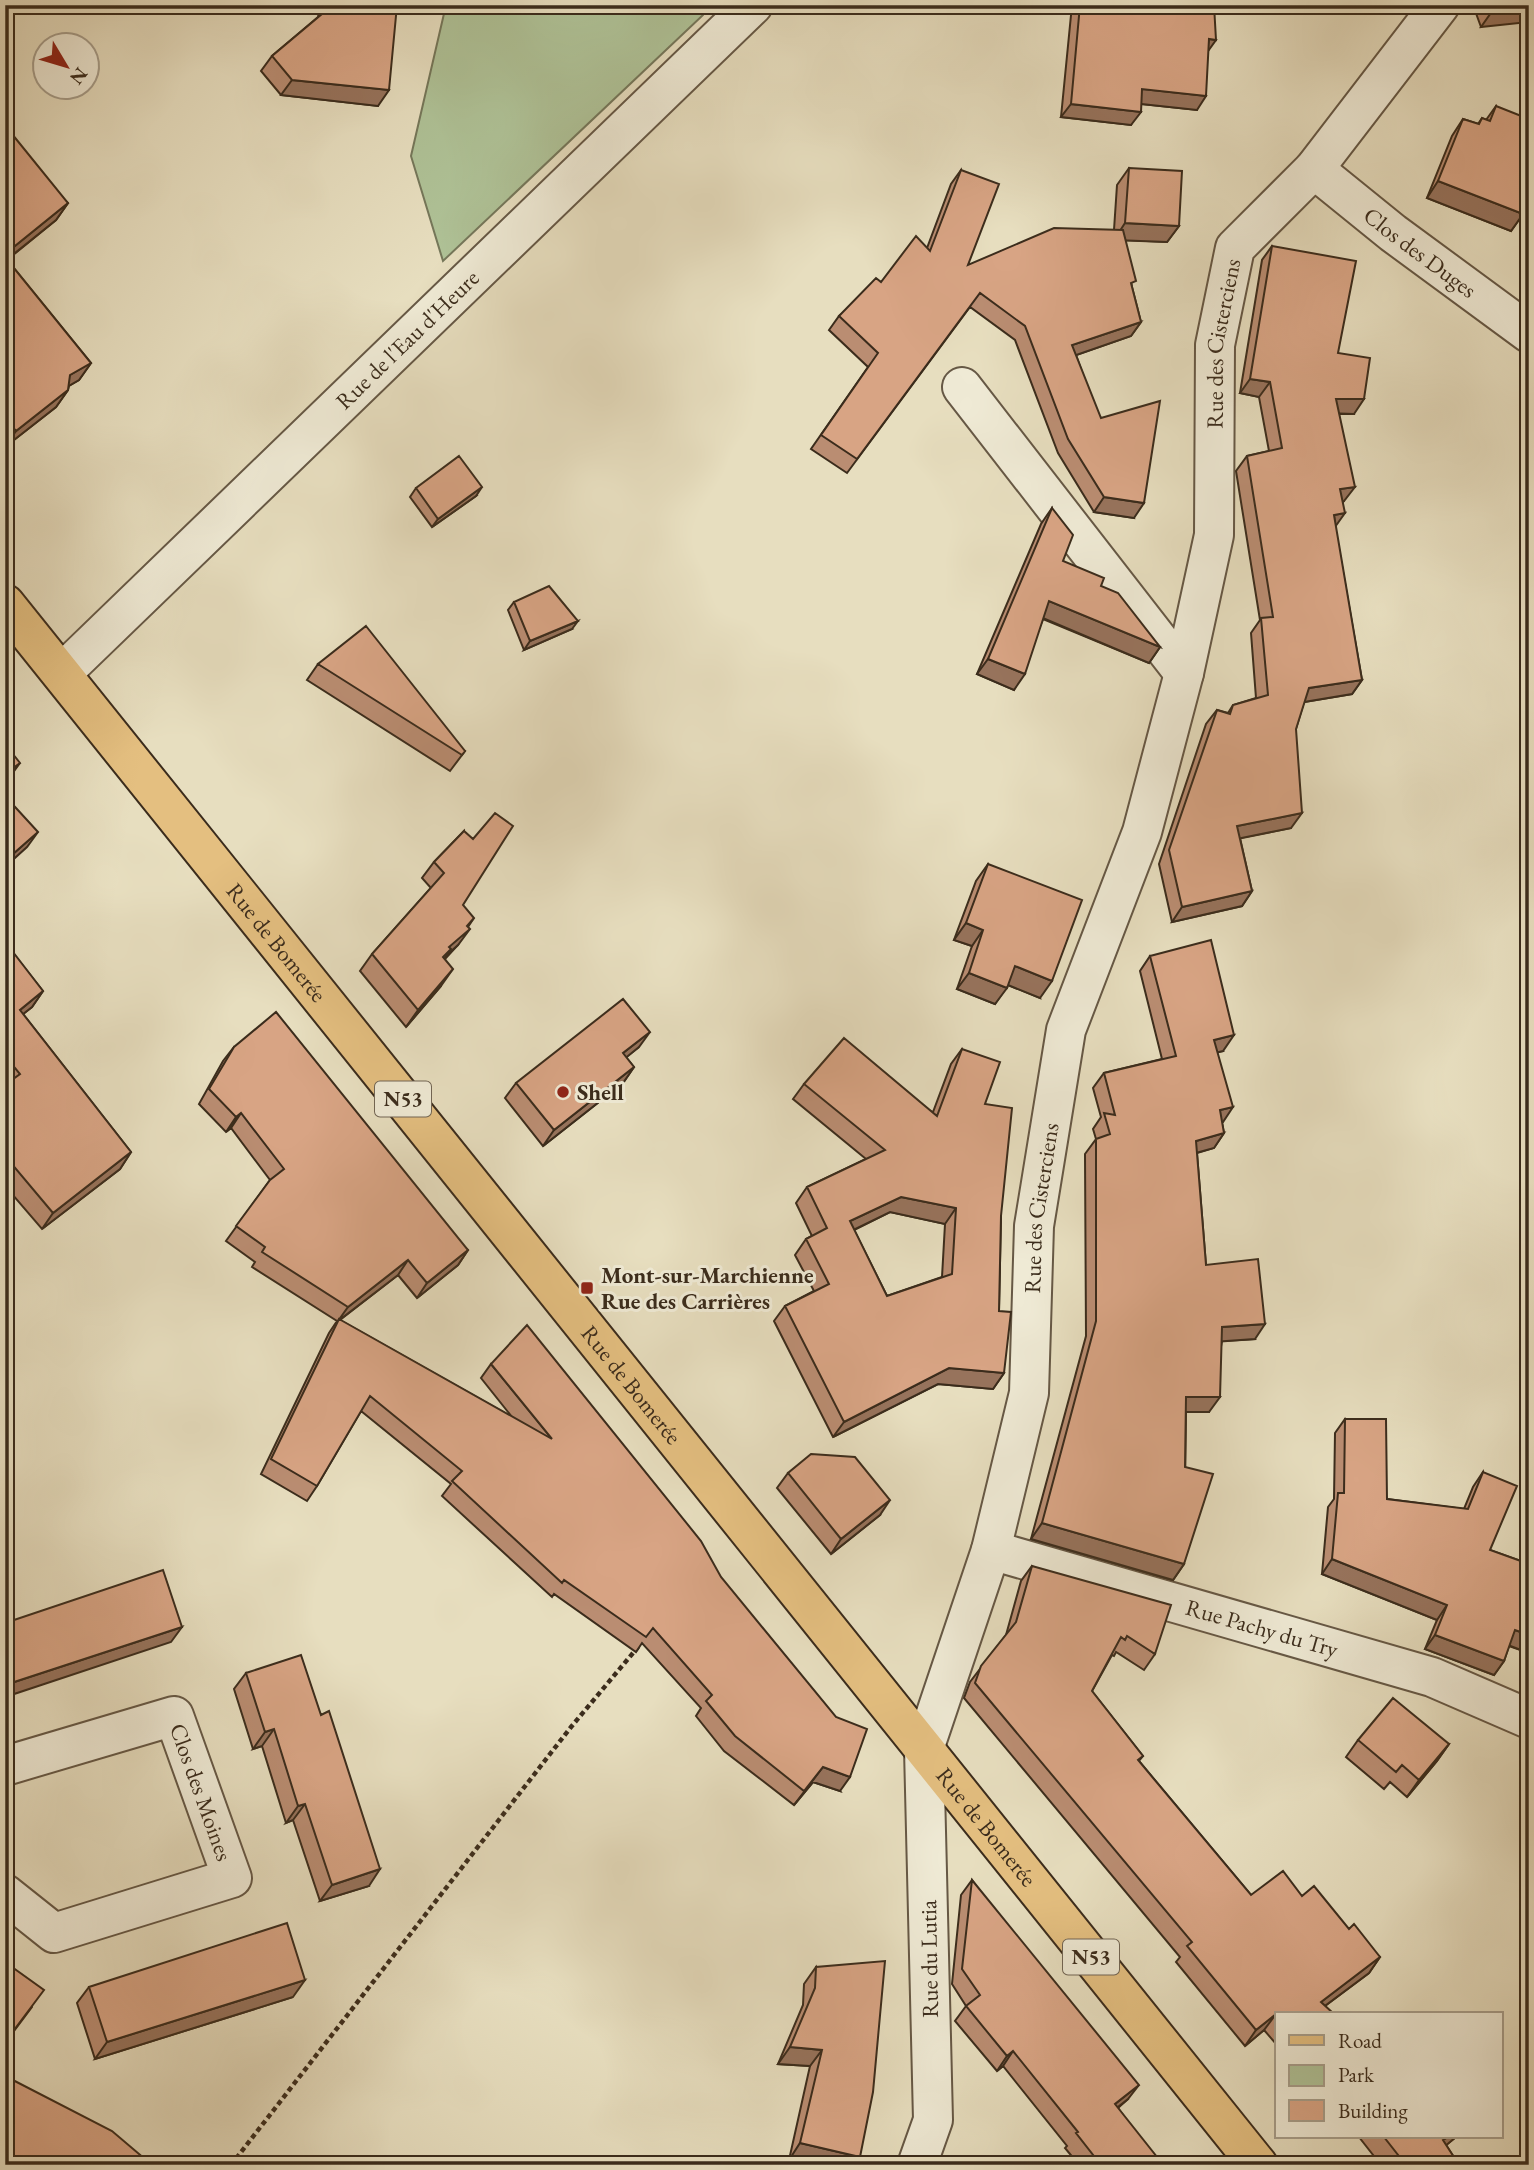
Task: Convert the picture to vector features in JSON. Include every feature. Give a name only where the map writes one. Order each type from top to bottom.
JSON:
[{"type":"main road","name":"Rue de Bomerée","points":[[5,604],[1258,2165]]},
{"type":"street","name":"Rue de l'Eau d'Heure","points":[[62,673],[753,5]]},
{"type":"street","name":"Rue des Cisterciens","points":[[924,1749],[991,1550],[1029,1393],[1034,1226],[1066,1030],[1142,832],[1184,673],[1214,535],[1215,345],[1235,248],[1314,169],[1440,5]]},
{"type":"street","name":"Clos des Duges","points":[[1314,169],[1393,233],[1529,333]]},
{"type":"street","points":[[962,387],[1184,673]]},
{"type":"street","name":"Rue Pachy du Try","points":[[991,1550],[1432,1677],[1529,1719]]},
{"type":"street","name":"Clos des Moines","points":[[5,1766],[174,1716],[232,1878],[54,1933],[5,1894]]},
{"type":"street","name":"Rue du Lutia","points":[[917,2165],[933,2120],[924,1749]]},
{"type":"path","points":[[231,2165],[571,1727],[640,1645]]},
{"type":"green space","points":[[446,5],[705,5],[703,15],[443,261],[411,156]]},
{"type":"building","points":[[329,5],[397,5],[389,90],[292,80],[272,56],[328,9]]},
{"type":"building","points":[[1080,5],[1214,5],[1216,40],[1209,39],[1206,96],[1142,89],[1141,112],[1071,104]]},
{"type":"building","points":[[1491,5],[1529,5],[1529,7],[1493,10]]},
{"type":"building","points":[[1496,106],[1529,119],[1529,200],[1523,214],[1438,181],[1463,119],[1479,124],[1482,118],[1490,121]]},
{"type":"building","points":[[12,134],[68,203],[5,254],[5,140]]},
{"type":"building","points":[[1129,168],[1182,171],[1179,226],[1125,223]]},
{"type":"building","points":[[961,170],[999,184],[968,265],[1054,228],[1123,230],[1136,281],[1131,283],[1141,322],[1072,345],[1101,418],[1160,401],[1144,503],[1104,497],[1068,439],[1025,326],[980,293],[857,459],[821,435],[878,353],[839,316],[876,278],[881,282],[916,236],[930,251]]},
{"type":"building","points":[[1272,246],[1356,261],[1338,353],[1370,358],[1364,399],[1336,399],[1355,487],[1340,489],[1345,513],[1334,515],[1362,680],[1309,688],[1296,729],[1302,813],[1237,826],[1252,891],[1182,907],[1169,850],[1217,710],[1230,714],[1233,705],[1268,695],[1261,618],[1273,617],[1247,456],[1282,448],[1270,382],[1250,379]]},
{"type":"building","points":[[5,257],[91,363],[70,375],[68,390],[16,431],[5,418]]},
{"type":"building","points":[[459,456],[482,487],[438,519],[416,488]]},
{"type":"building","points":[[1052,508],[1073,535],[1063,561],[1104,578],[1101,586],[1118,593],[1160,647],[1049,601],[1025,674],[988,659]]},
{"type":"building","points":[[549,586],[578,621],[530,641],[514,602]]},
{"type":"building","points":[[366,626],[465,751],[462,755],[318,664]]},
{"type":"building","points":[[5,744],[20,763],[5,774]]},
{"type":"building","points":[[5,796],[38,832],[5,861]]},
{"type":"building","points":[[495,813],[513,826],[463,905],[474,918],[467,926],[470,929],[449,947],[451,949],[443,957],[453,969],[418,1010],[372,954],[444,873],[434,862],[464,831],[473,839]]},
{"type":"building","points":[[988,864],[1082,900],[1052,981],[1015,966],[1007,988],[969,973],[983,930],[966,923]]},
{"type":"building","points":[[1211,940],[1234,1035],[1214,1040],[1233,1107],[1220,1110],[1224,1133],[1196,1141],[1206,1265],[1258,1259],[1265,1324],[1222,1327],[1220,1397],[1186,1397],[1185,1467],[1213,1474],[1184,1564],[1042,1523],[1096,1321],[1096,1139],[1110,1134],[1104,1113],[1115,1115],[1104,1073],[1176,1056],[1150,956]]},
{"type":"building","points":[[5,943],[43,991],[20,1010],[131,1152],[53,1213],[5,1156],[5,1085],[20,1074],[5,1056]]},
{"type":"building","name":"Shell","points":[[623,999],[650,1032],[623,1053],[634,1067],[554,1130],[516,1083]]},
{"type":"building","points":[[276,1012],[468,1250],[427,1283],[408,1260],[348,1307],[262,1252],[265,1247],[236,1226],[270,1180],[284,1169],[241,1113],[236,1117],[209,1089],[234,1047]]},
{"type":"building","points":[[844,1038],[937,1116],[962,1049],[1000,1062],[985,1104],[1012,1108],[1001,1216],[999,1311],[1011,1312],[1004,1373],[949,1368],[844,1422],[785,1306],[829,1284],[806,1239],[827,1228],[807,1187],[885,1150],[804,1084]],"holes":[[[901,1197],[956,1208],[952,1274],[887,1296],[850,1221]]]},
{"type":"building","points":[[339,1319],[552,1439],[491,1364],[527,1325],[701,1541],[721,1577],[836,1717],[867,1729],[850,1777],[823,1767],[804,1791],[735,1736],[706,1701],[712,1695],[653,1628],[646,1637],[564,1580],[562,1583],[452,1481],[462,1471],[370,1396],[317,1486],[271,1459]]},
{"type":"building","points":[[1345,1419],[1386,1419],[1387,1499],[1468,1509],[1483,1472],[1517,1486],[1490,1550],[1529,1564],[1529,1635],[1515,1630],[1504,1661],[1435,1635],[1447,1605],[1332,1559],[1338,1493],[1344,1493]]},
{"type":"building","points":[[811,1454],[855,1457],[890,1500],[841,1539],[788,1473]]},
{"type":"building","points":[[1032,1566],[1171,1605],[1155,1654],[1127,1636],[1125,1640],[1121,1637],[1092,1691],[1143,1756],[1138,1760],[1251,1895],[1283,1871],[1302,1896],[1314,1886],[1349,1929],[1354,1924],[1380,1957],[1321,2002],[1332,2012],[1275,2012],[1256,2030],[1187,1946],[1192,1942],[975,1683],[981,1666],[1016,1622]]},
{"type":"building","points":[[163,1570],[182,1627],[5,1685],[5,1623]]},
{"type":"building","points":[[301,1655],[321,1715],[329,1711],[380,1869],[332,1885],[305,1804],[298,1806],[274,1729],[265,1732],[246,1673]]},
{"type":"building","points":[[1393,1698],[1449,1744],[1419,1780],[1402,1765],[1396,1772],[1358,1740]]},
{"type":"building","points":[[972,1880],[1139,2085],[1115,2104],[1161,2162],[1157,2165],[1101,2165],[1013,2051],[1007,2056],[966,2006],[980,1995],[962,1969]]},
{"type":"building","points":[[287,1923],[305,1980],[107,2042],[89,1987]]},
{"type":"building","points":[[885,1961],[873,2092],[860,2157],[800,2143],[822,2050],[790,2047],[815,1988],[816,1967]]},
{"type":"building","points":[[5,1962],[44,1990],[11,2034],[5,2029]]},
{"type":"building","points":[[7,2077],[112,2131],[152,2165],[97,2165],[87,2158],[84,2165],[63,2165],[47,2157],[43,2165],[5,2165]]},
{"type":"building","points":[[1385,2138],[1446,2138],[1443,2140],[1459,2165],[1406,2165]]},
{"type":"place","name":"Shell","points":[[563,1092]]},
{"type":"place","name":"Mont-sur-Marchienne Rue des Carrières","points":[[587,1288]]}]
